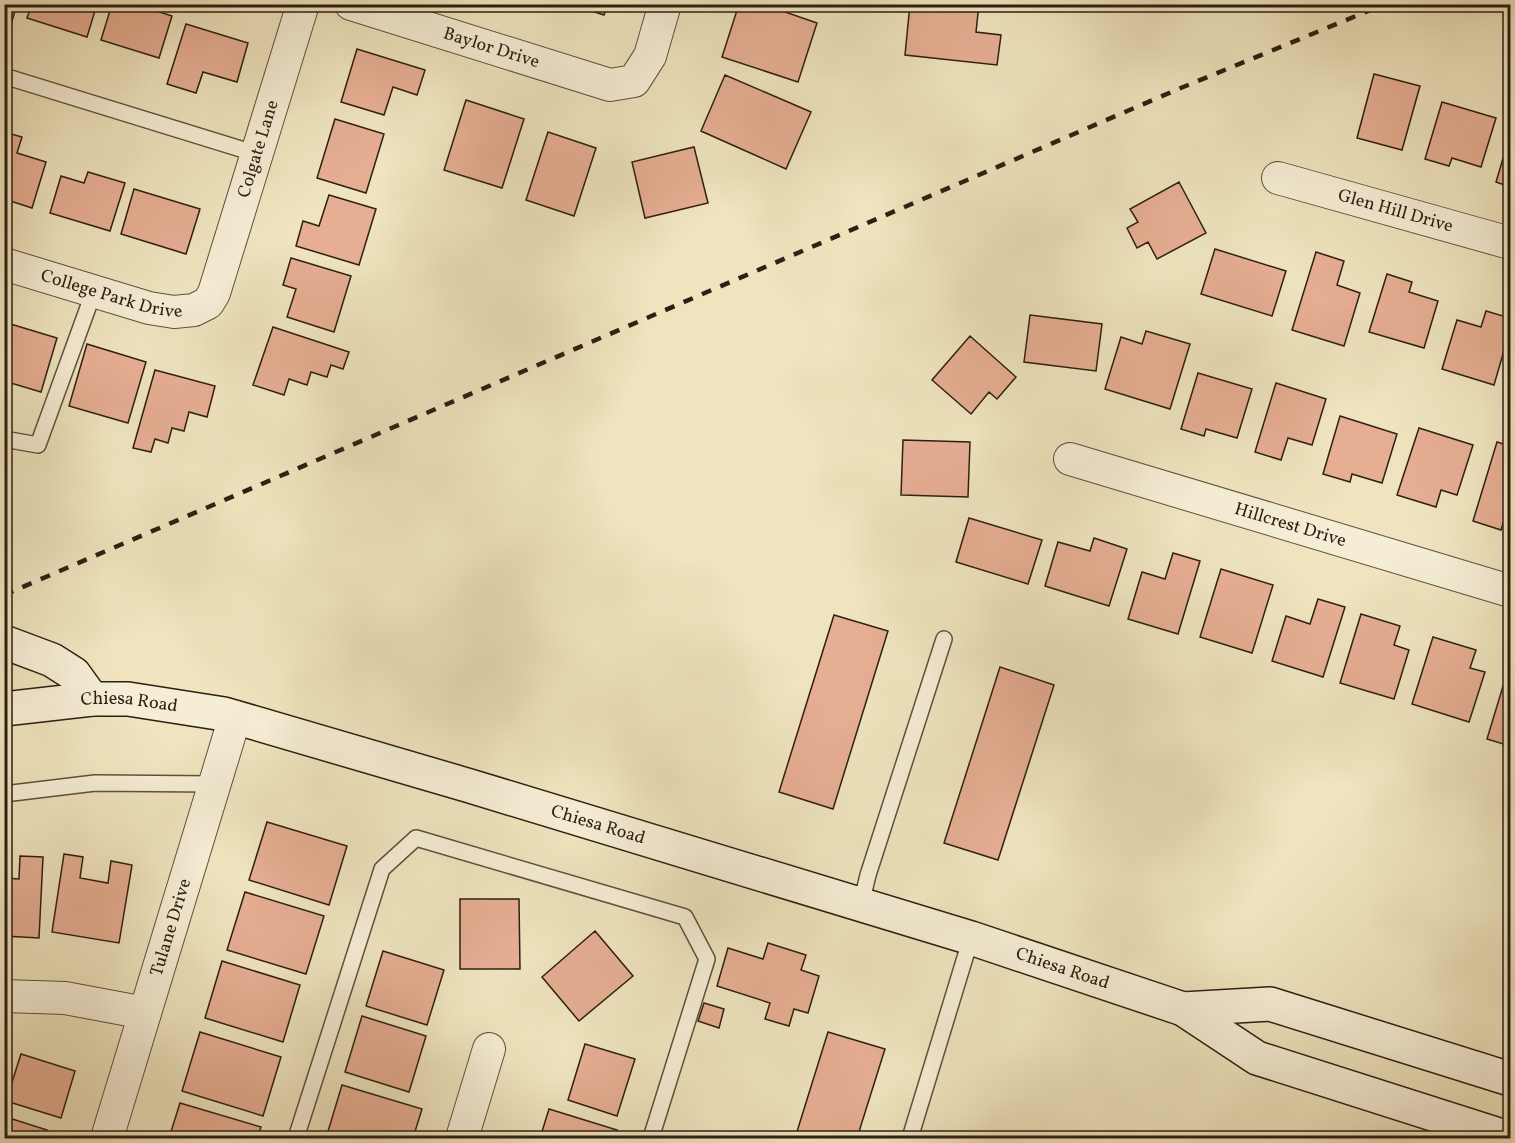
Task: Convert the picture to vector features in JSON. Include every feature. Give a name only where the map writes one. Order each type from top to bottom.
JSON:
[{"type":"main road","points":[[4,642],[52,660],[74,674],[92,699]]},
{"type":"main road","name":"Chiesa Road","points":[[4,709],[92,699],[128,699],[235,717],[971,938],[1183,1009],[1257,1058],[1508,1138]]},
{"type":"main road","name":"Chiesa Road","points":[[1183,1009],[1270,1004],[1510,1079]]},
{"type":"street","name":"Colgate Lane","points":[[214,293],[303,4]]},
{"type":"street","name":"Baylor Drive","points":[[351,4],[610,85],[634,81],[650,56],[665,4]]},
{"type":"street","name":"Glen Hill Drive","points":[[1278,178],[1510,243]]},
{"type":"street","name":"College Park Drive","points":[[4,264],[148,308],[174,312],[194,310],[208,303],[214,293]]},
{"type":"street","name":"Hillcrest Drive","points":[[1070,459],[1510,591]]},
{"type":"street","name":"Tulane Drive","points":[[107,1138],[235,717]]},
{"type":"street","points":[[4,996],[65,998],[145,1013]]},
{"type":"street","points":[[462,1138],[489,1049]]},
{"type":"lane","points":[[4,76],[257,154]]},
{"type":"lane","points":[[4,439],[38,445],[93,291]]},
{"type":"lane","points":[[861,904],[868,875],[944,639]]},
{"type":"lane","points":[[4,794],[95,783],[215,784]]},
{"type":"lane","points":[[296,1138],[382,869],[416,838],[685,917],[706,959],[651,1138]]},
{"type":"lane","points":[[910,1138],[971,938]]},
{"type":"building","points":[[4,4],[17,4],[8,35],[4,33]]},
{"type":"building","points":[[32,4],[97,4],[87,37],[27,18]]},
{"type":"building","points":[[112,4],[135,4],[172,16],[159,58],[101,40]]},
{"type":"building","points":[[570,4],[608,4],[604,15]]},
{"type":"building","points":[[739,4],[762,4],[817,23],[798,82],[722,57]]},
{"type":"building","points":[[910,4],[979,4],[976,32],[1001,35],[997,65],[905,55]]},
{"type":"building","points":[[186,24],[248,43],[237,82],[203,72],[196,93],[167,84]]},
{"type":"building","points":[[357,49],[425,70],[417,95],[393,87],[384,115],[341,102]]},
{"type":"building","points":[[1374,74],[1420,86],[1402,150],[1357,138]]},
{"type":"building","points":[[725,75],[811,112],[786,169],[701,131]]},
{"type":"building","points":[[466,100],[524,119],[502,188],[444,170]]},
{"type":"building","points":[[1442,102],[1496,118],[1481,167],[1452,158],[1449,166],[1425,159]]},
{"type":"building","points":[[335,119],[384,134],[366,193],[317,178]]},
{"type":"building","points":[[4,132],[22,137],[17,153],[46,162],[32,208],[4,199]]},
{"type":"building","points":[[548,132],[596,148],[574,216],[526,200]]},
{"type":"building","points":[[1510,135],[1510,187],[1496,182]]},
{"type":"building","points":[[694,147],[708,203],[645,218],[632,162]]},
{"type":"building","points":[[88,172],[125,183],[110,231],[50,213],[61,176],[84,183]]},
{"type":"building","points":[[1179,182],[1206,233],[1157,259],[1148,242],[1137,248],[1127,228],[1138,222],[1130,209]]},
{"type":"building","points":[[134,189],[200,209],[186,254],[121,234]]},
{"type":"building","points":[[329,195],[376,209],[359,265],[296,246],[303,221],[319,226]]},
{"type":"building","points":[[1215,249],[1286,271],[1272,316],[1201,294]]},
{"type":"building","points":[[1316,252],[1344,261],[1337,285],[1360,293],[1344,346],[1292,330]]},
{"type":"building","points":[[291,258],[351,276],[334,332],[287,317],[296,289],[283,285]]},
{"type":"building","points":[[1387,274],[1412,282],[1409,292],[1438,301],[1424,348],[1369,332]]},
{"type":"building","points":[[1486,311],[1510,318],[1510,330],[1494,385],[1442,369],[1457,320],[1481,327]]},
{"type":"building","points":[[1030,315],[1102,324],[1096,371],[1024,362]]},
{"type":"building","points":[[4,322],[57,338],[41,392],[4,381]]},
{"type":"building","points":[[273,327],[349,352],[343,369],[331,365],[327,377],[311,372],[307,385],[289,379],[284,395],[253,385]]},
{"type":"building","points":[[1146,331],[1190,344],[1170,409],[1105,389],[1121,337],[1142,344]]},
{"type":"building","points":[[970,336],[1016,377],[997,399],[989,392],[971,414],[932,380]]},
{"type":"building","points":[[87,344],[146,362],[128,423],[69,406]]},
{"type":"building","points":[[155,370],[215,386],[207,417],[189,412],[184,431],[172,428],[168,443],[155,439],[151,452],[133,448]]},
{"type":"building","points":[[1198,373],[1252,389],[1237,438],[1206,429],[1204,436],[1181,429]]},
{"type":"building","points":[[1276,383],[1326,399],[1312,445],[1288,438],[1281,460],[1255,452]]},
{"type":"building","points":[[1340,416],[1397,434],[1382,483],[1352,474],[1350,482],[1323,474]]},
{"type":"building","points":[[1419,428],[1473,445],[1457,495],[1441,490],[1436,507],[1397,495]]},
{"type":"building","points":[[903,440],[970,442],[968,497],[901,495]]},
{"type":"building","points":[[1497,442],[1510,446],[1510,506],[1501,530],[1473,521]]},
{"type":"building","points":[[969,518],[1042,540],[1028,584],[956,562]]},
{"type":"building","points":[[1094,538],[1127,549],[1109,606],[1045,586],[1058,542],[1090,551]]},
{"type":"building","points":[[1173,553],[1200,561],[1178,634],[1128,619],[1142,572],[1165,579]]},
{"type":"building","points":[[1221,569],[1273,585],[1252,653],[1200,637]]},
{"type":"building","points":[[1318,599],[1345,607],[1323,677],[1272,661],[1286,616],[1310,624]]},
{"type":"building","points":[[1361,614],[1400,626],[1394,645],[1409,650],[1394,699],[1340,683]]},
{"type":"building","points":[[834,615],[888,631],[833,809],[779,792]]},
{"type":"building","points":[[1433,637],[1476,650],[1470,668],[1485,672],[1469,722],[1412,704]]},
{"type":"building","points":[[1000,667],[1054,685],[998,860],[944,843]]},
{"type":"building","points":[[1504,683],[1510,685],[1510,746],[1487,739]]},
{"type":"building","points":[[267,822],[347,846],[329,905],[249,880]]},
{"type":"building","points":[[64,854],[83,857],[80,878],[108,883],[111,861],[132,865],[119,943],[52,932]]},
{"type":"building","points":[[20,856],[43,857],[39,938],[4,936],[4,878],[19,879]]},
{"type":"building","points":[[245,892],[324,916],[306,974],[227,950]]},
{"type":"building","points":[[460,899],[519,899],[520,969],[460,969]]},
{"type":"building","points":[[595,931],[633,976],[579,1021],[542,977]]},
{"type":"building","points":[[768,943],[806,955],[801,970],[819,976],[808,1013],[794,1009],[789,1026],[765,1019],[770,1003],[717,986],[728,948],[763,959]]},
{"type":"building","points":[[383,951],[444,970],[427,1025],[366,1006]]},
{"type":"building","points":[[222,961],[300,985],[283,1042],[205,1018]]},
{"type":"building","points":[[704,1003],[724,1009],[719,1028],[698,1021]]},
{"type":"building","points":[[362,1016],[426,1036],[409,1092],[345,1072]]},
{"type":"building","points":[[200,1032],[281,1057],[263,1116],[182,1091]]},
{"type":"building","points":[[828,1032],[885,1049],[857,1138],[795,1138]]},
{"type":"building","points":[[585,1044],[635,1059],[617,1116],[568,1100]]},
{"type":"building","points":[[21,1054],[75,1071],[61,1118],[6,1101]]},
{"type":"building","points":[[342,1085],[422,1109],[413,1138],[326,1138]]},
{"type":"building","points":[[180,1103],[261,1127],[257,1138],[169,1138]]},
{"type":"building","points":[[549,1109],[617,1130],[614,1138],[540,1138]]},
{"type":"building","points":[[6,1117],[47,1130],[45,1138],[4,1138]]},
{"type":"railway","points":[[4,595],[1176,90],[1385,4]]}]
